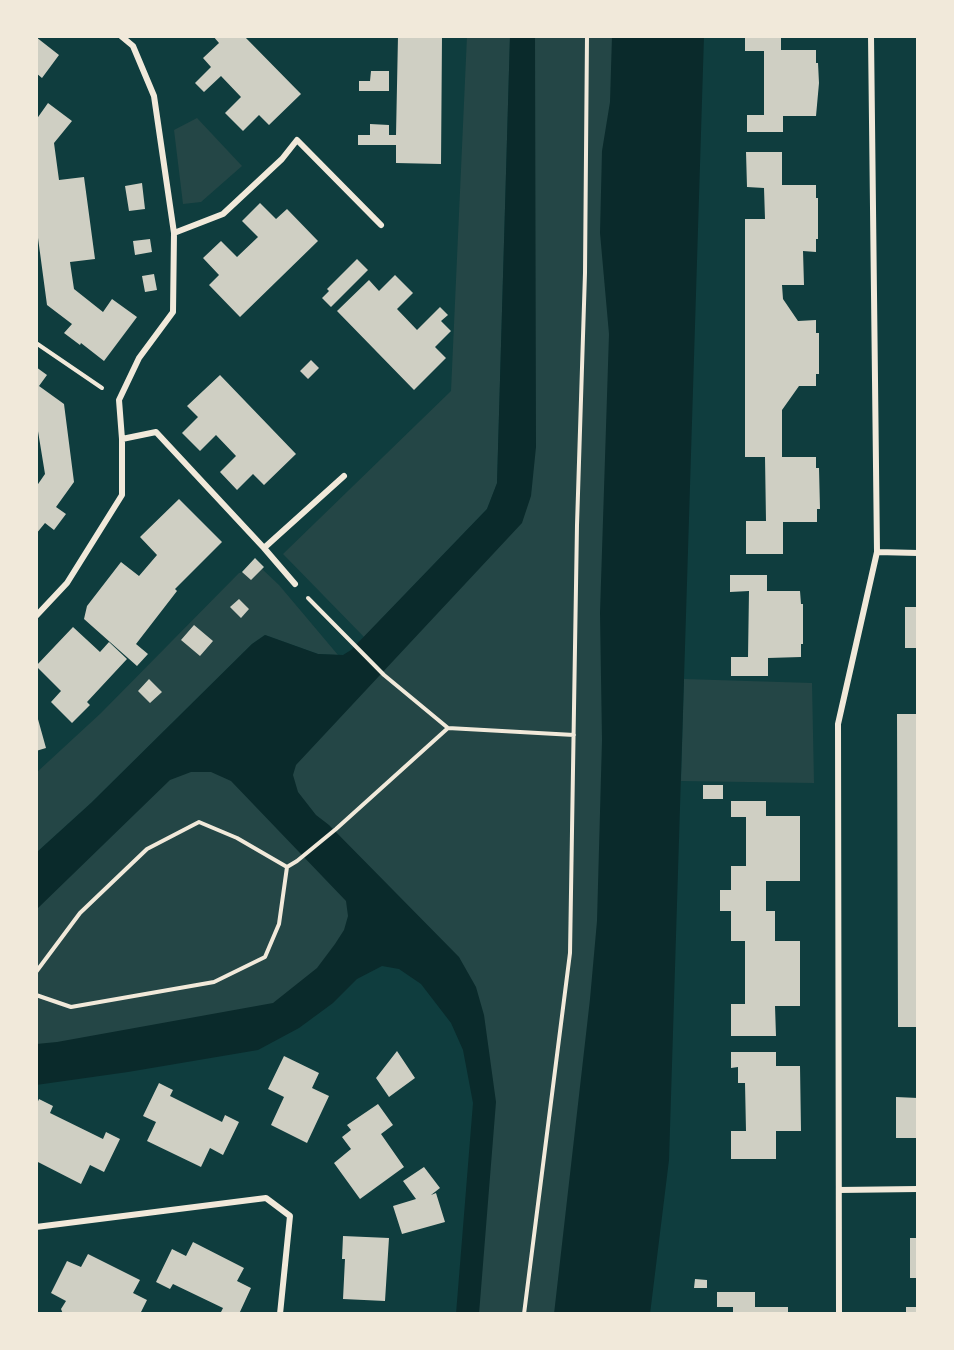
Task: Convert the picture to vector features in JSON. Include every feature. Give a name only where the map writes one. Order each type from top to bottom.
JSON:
[{"type":"street","points":[[36,616],[67,583],[122,495],[119,400],[139,358],[174,312],[174,233],[154,96],[133,46],[121,36]]},
{"type":"street","points":[[839,1314],[838,724],[877,552],[871,36]]},
{"type":"street","points":[[174,233],[223,214],[282,159],[297,140],[381,225]]},
{"type":"street","points":[[122,439],[156,432],[295,584]]},
{"type":"street","points":[[264,548],[344,476]]},
{"type":"street","points":[[877,552],[918,554]]},
{"type":"street","points":[[838,1190],[918,1189]]},
{"type":"street","points":[[36,1227],[266,1198],[290,1216],[280,1314]]},
{"type":"path","points":[[524,1314],[570,953],[577,525],[585,273],[587,36]]},
{"type":"path","points":[[36,343],[119,400]]},
{"type":"path","points":[[295,584],[384,675],[448,728],[574,735]]},
{"type":"path","points":[[287,867],[336,829],[448,728]]},
{"type":"path","points":[[36,972],[80,913],[147,849],[199,822],[237,838],[287,867]]},
{"type":"path","points":[[36,995],[71,1007],[214,982],[265,957],[279,924],[287,867]]},
{"type":"shaded area","points":[[467,36],[510,36],[497,484],[487,509],[364,637],[283,554],[451,391]]},
{"type":"shaded area","points":[[510,36],[535,36],[536,447],[531,496],[522,523],[296,765],[293,775],[298,792],[316,815],[329,825],[459,957],[476,987],[484,1015],[496,1102],[479,1314],[456,1314],[473,1103],[463,1050],[451,1023],[421,984],[399,969],[382,966],[357,979],[333,1003],[299,1028],[258,1050],[36,1085],[36,1044],[273,1003],[317,968],[335,944],[344,930],[348,916],[346,901],[231,781],[211,772],[191,772],[170,780],[36,910],[36,853],[91,803],[252,644],[265,635],[318,654],[343,655],[351,650],[487,509],[497,483]]},
{"type":"shaded area","points":[[519,36],[624,36],[604,930],[578,1314],[471,1314],[486,1097],[462,999],[388,931],[310,1000],[36,1059],[36,861],[350,668],[507,507]]},
{"type":"shaded area","points":[[612,36],[704,36],[669,1160],[650,1314],[554,1314],[597,921],[602,740],[600,613],[609,334],[600,233],[602,151],[610,102]]},
{"type":"shaded area","points":[[197,118],[242,166],[201,202],[183,204],[174,130]]},
{"type":"shaded area","points":[[261,568],[279,585],[338,655],[318,654],[265,635],[252,644],[91,803],[36,853],[36,773],[101,713],[239,573]]},
{"type":"shaded area","points":[[684,679],[812,683],[814,783],[681,781]]},
{"type":"building","points":[[213,36],[244,36],[301,94],[269,125],[259,115],[243,131],[225,113],[241,97],[221,76],[204,92],[195,83],[211,67],[203,58],[219,43]]},
{"type":"building","points":[[398,36],[442,36],[441,164],[396,163],[396,145],[358,145],[358,135],[370,135],[370,124],[389,125],[389,135],[396,135]]},
{"type":"building","points":[[745,36],[781,36],[781,50],[816,50],[819,83],[816,116],[783,116],[783,132],[747,132],[747,115],[764,115],[764,51],[745,51]]},
{"type":"building","points":[[36,37],[59,55],[42,78],[36,73]]},
{"type":"building","points":[[371,71],[389,71],[389,91],[359,91],[359,81],[370,81]]},
{"type":"building","points":[[48,103],[72,121],[54,143],[59,180],[84,177],[95,259],[70,262],[74,289],[103,312],[112,299],[137,317],[104,361],[64,333],[72,324],[47,305],[36,223],[36,120]]},
{"type":"building","points":[[746,152],[782,152],[782,185],[816,185],[816,198],[818,198],[816,252],[803,251],[804,285],[782,285],[783,299],[798,321],[816,320],[816,333],[819,333],[819,374],[816,374],[816,386],[799,386],[782,410],[782,457],[816,457],[816,468],[819,468],[820,509],[817,509],[817,522],[783,522],[783,554],[746,554],[746,521],[766,521],[765,457],[745,457],[745,219],[765,219],[764,188],[747,187]]},
{"type":"building","points":[[142,183],[145,209],[129,211],[125,186]]},
{"type":"building","points":[[260,203],[276,219],[287,209],[318,241],[240,317],[209,285],[219,275],[203,258],[221,241],[237,257],[258,237],[242,221]]},
{"type":"building","points":[[150,239],[152,252],[135,255],[133,241]]},
{"type":"building","points":[[357,259],[368,270],[331,307],[322,298],[329,291],[327,289]]},
{"type":"building","points":[[154,274],[157,290],[145,292],[142,276]]},
{"type":"building","points":[[395,275],[413,293],[397,309],[417,330],[440,307],[448,315],[441,321],[451,331],[435,347],[446,358],[414,390],[337,311],[369,280],[379,291]]},
{"type":"building","points":[[311,360],[319,368],[308,379],[300,371]]},
{"type":"building","points":[[36,367],[47,375],[39,386],[64,404],[74,482],[56,507],[66,514],[54,530],[45,523],[36,534],[36,487],[45,474],[36,419]]},
{"type":"building","points":[[220,375],[296,454],[264,485],[253,474],[237,490],[220,472],[236,456],[216,435],[200,451],[182,433],[198,417],[187,406]]},
{"type":"building","points":[[179,499],[222,542],[175,589],[177,591],[136,644],[148,654],[137,666],[84,619],[87,606],[121,562],[139,576],[157,555],[140,537]]},
{"type":"building","points":[[255,558],[264,567],[251,580],[242,572]]},
{"type":"building","points":[[730,575],[767,575],[767,591],[800,591],[801,604],[803,604],[801,657],[768,658],[768,676],[731,676],[731,657],[748,657],[749,591],[730,592]]},
{"type":"building","points":[[239,599],[249,609],[241,618],[230,607]]},
{"type":"building","points":[[905,607],[918,607],[918,648],[905,648]]},
{"type":"building","points":[[194,625],[213,641],[200,656],[181,640]]},
{"type":"building","points":[[73,627],[100,652],[109,642],[127,659],[87,702],[90,705],[72,723],[51,702],[61,691],[36,666]]},
{"type":"building","points":[[149,679],[162,692],[150,703],[138,691]]},
{"type":"building","points":[[36,712],[46,748],[36,751]]},
{"type":"building","points":[[897,714],[918,714],[918,1027],[898,1027]]},
{"type":"building","points":[[703,785],[723,785],[723,799],[703,799]]},
{"type":"building","points":[[731,801],[766,801],[766,816],[800,816],[800,881],[766,881],[766,911],[775,911],[775,941],[800,941],[800,1006],[775,1006],[776,1036],[731,1036],[731,1004],[745,1004],[745,941],[731,941],[731,911],[720,911],[720,890],[731,890],[731,866],[746,866],[746,817],[731,817]]},
{"type":"building","points":[[397,1051],[415,1078],[389,1097],[376,1078]]},
{"type":"building","points":[[731,1052],[776,1052],[776,1066],[800,1066],[801,1131],[776,1131],[776,1159],[731,1159],[731,1131],[746,1131],[745,1083],[738,1083],[738,1067],[731,1068]]},
{"type":"building","points":[[284,1056],[319,1073],[312,1088],[329,1096],[307,1143],[271,1125],[284,1097],[268,1089]]},
{"type":"building","points":[[159,1083],[173,1090],[170,1096],[222,1122],[225,1115],[239,1122],[223,1155],[210,1148],[201,1167],[147,1141],[156,1122],[143,1116]]},
{"type":"building","points":[[896,1097],[918,1098],[918,1138],[896,1138]]},
{"type":"building","points":[[39,1099],[53,1106],[50,1113],[103,1139],[106,1132],[120,1139],[104,1172],[90,1165],[81,1184],[36,1161],[36,1106]]},
{"type":"building","points":[[378,1104],[393,1125],[381,1134],[404,1167],[360,1199],[334,1163],[351,1149],[342,1137],[351,1130],[347,1125]]},
{"type":"building","points":[[424,1167],[440,1188],[431,1195],[436,1193],[445,1222],[402,1234],[393,1206],[416,1199],[403,1181]]},
{"type":"building","points":[[343,1236],[389,1238],[385,1301],[343,1299],[345,1259],[342,1259]]},
{"type":"building","points":[[910,1238],[918,1238],[918,1278],[910,1278]]},
{"type":"building","points":[[193,1242],[244,1268],[237,1281],[251,1288],[239,1314],[220,1314],[223,1308],[173,1284],[170,1289],[156,1282],[172,1249],[186,1256]]},
{"type":"building","points":[[88,1254],[140,1280],[133,1293],[147,1300],[140,1314],[63,1314],[61,1309],[66,1301],[51,1293],[67,1261],[81,1267]]},
{"type":"building","points":[[695,1279],[707,1280],[707,1288],[694,1288]]},
{"type":"building","points":[[717,1292],[755,1292],[755,1307],[788,1307],[788,1314],[733,1314],[733,1307],[717,1307]]},
{"type":"building","points":[[906,1307],[918,1307],[917,1314],[906,1314]]}]
